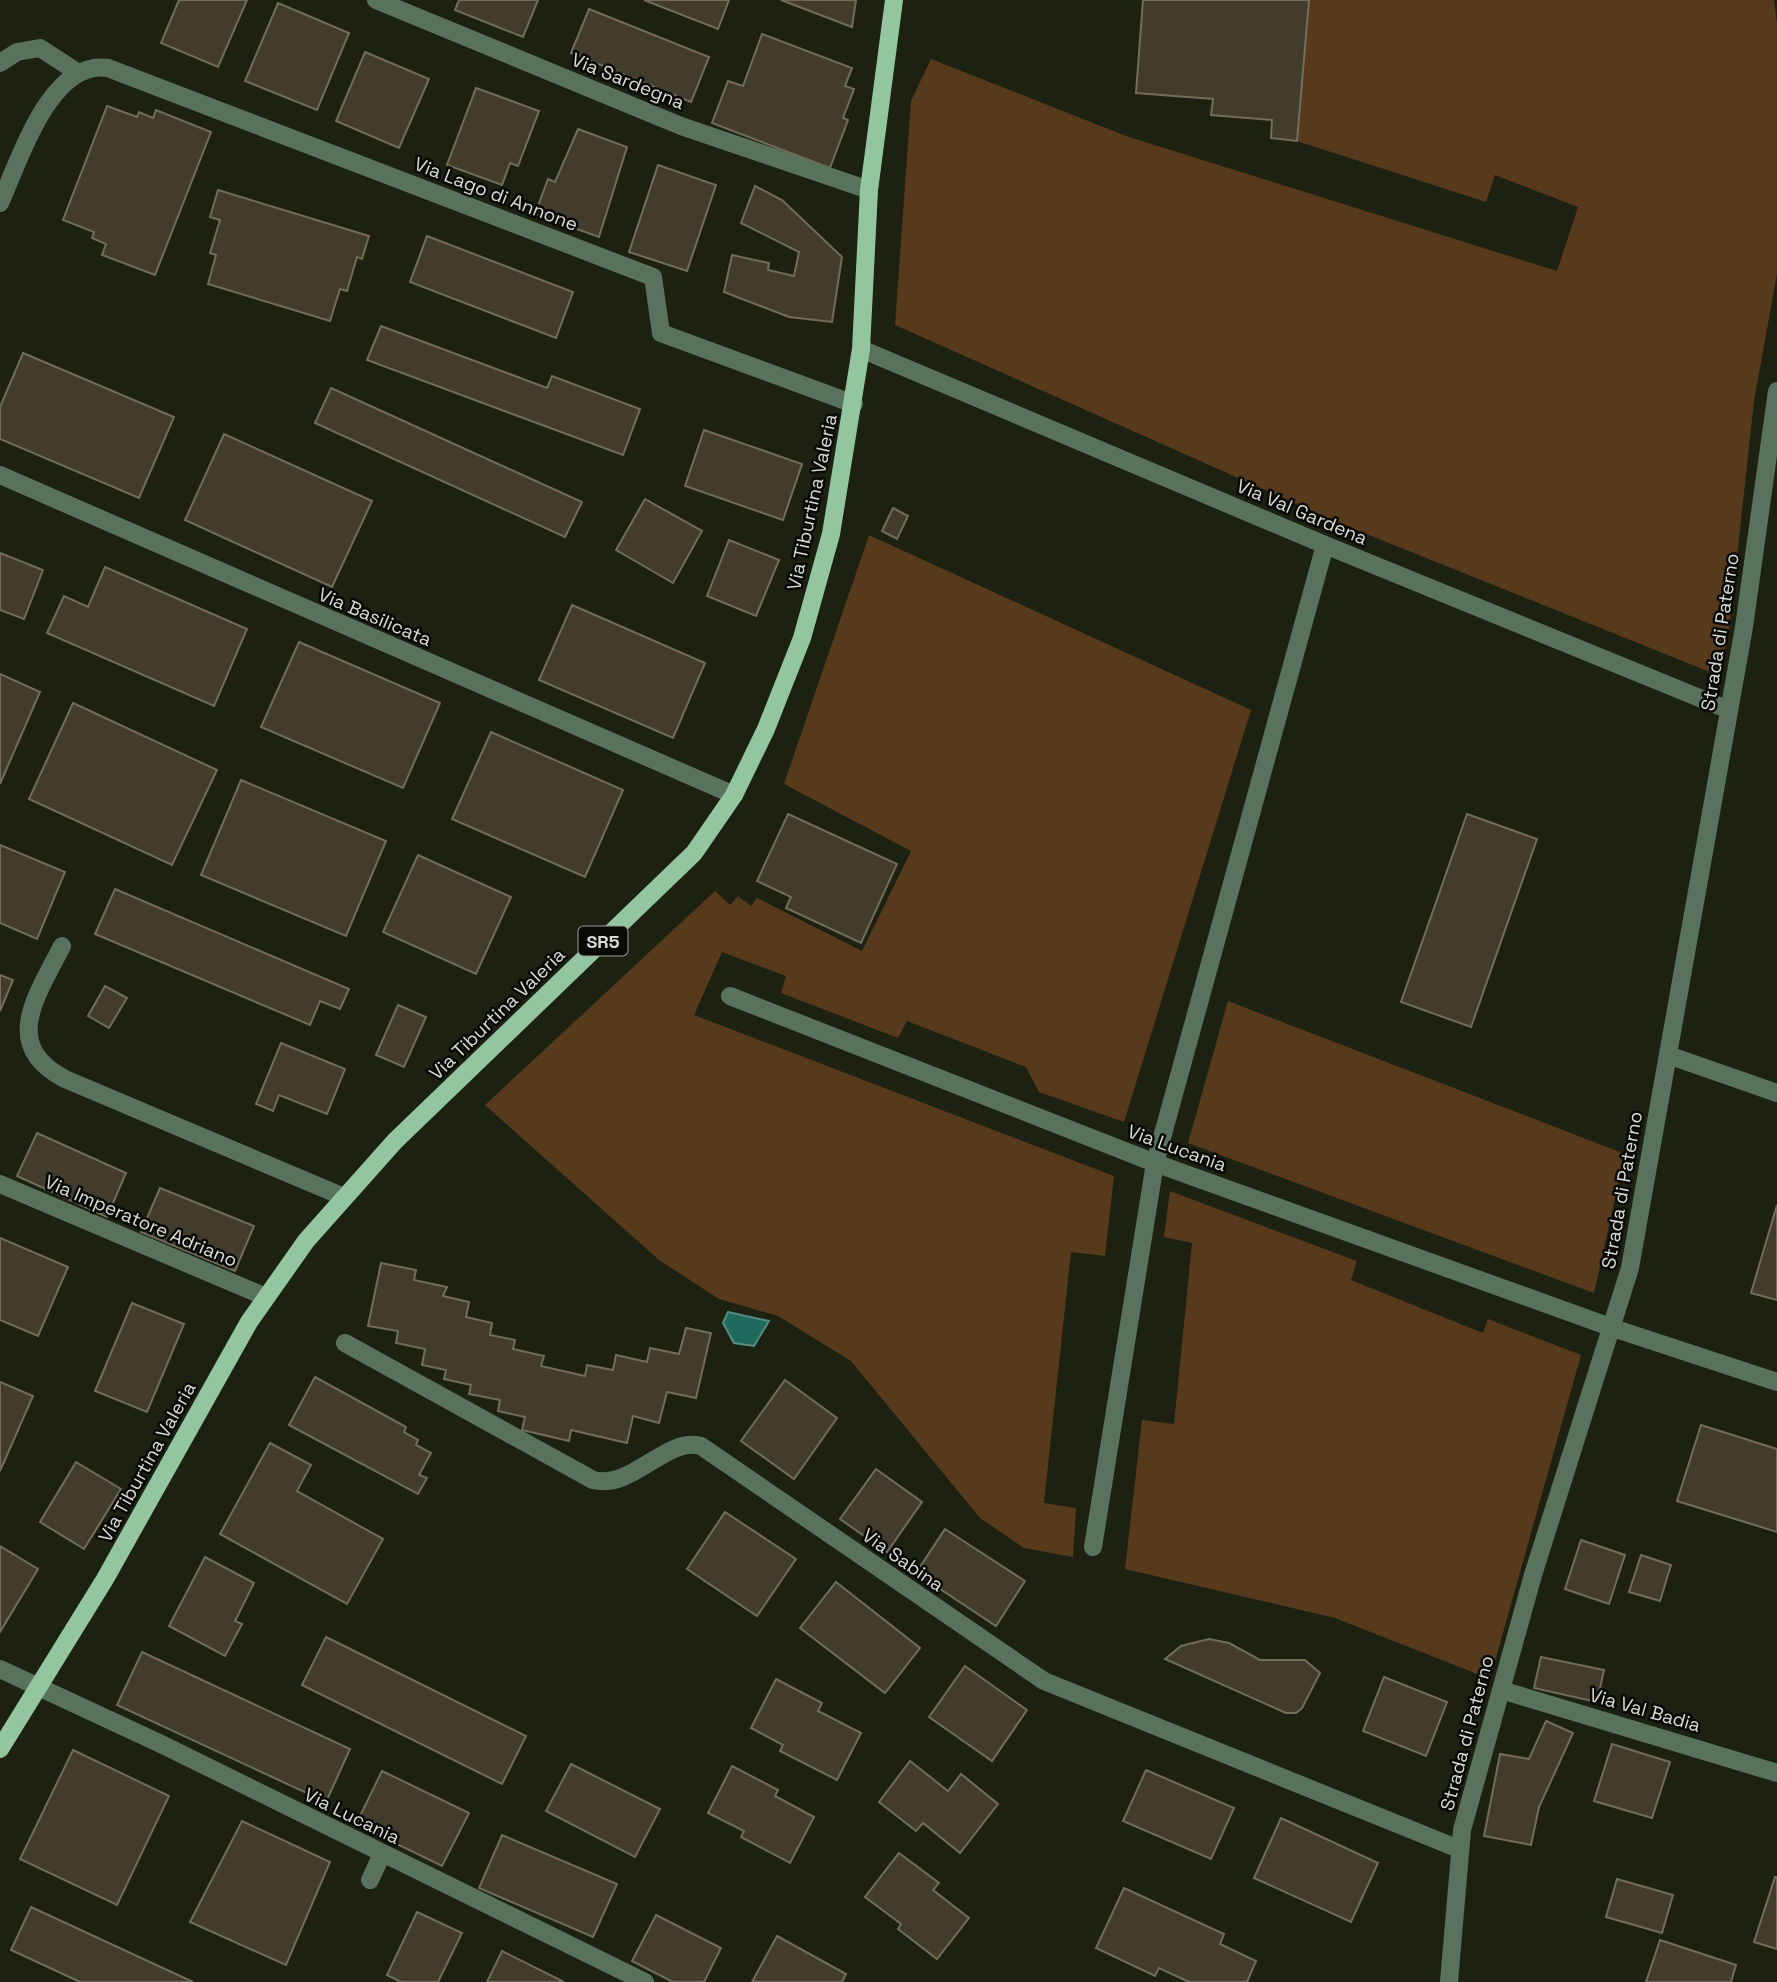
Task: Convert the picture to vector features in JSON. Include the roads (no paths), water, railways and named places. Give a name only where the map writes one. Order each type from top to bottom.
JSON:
[{"type":"main road","name":"Via Tiburtina Valeria","points":[[0,1749],[40,1687],[266,1297],[306,1241],[395,1142],[694,853],[734,795],[786,683],[813,603],[831,534],[861,349],[869,190],[894,0]]},
{"type":"street","name":"Via Sardegna","points":[[376,0],[681,126],[869,190]]},
{"type":"street","points":[[0,63],[17,52],[40,48],[77,72],[49,101],[0,203]]},
{"type":"street","name":"Via Lago di Annone","points":[[77,72],[98,66],[108,68],[653,276],[661,333],[854,404]]},
{"type":"street","name":"Via Val Gardena","points":[[861,349],[1325,545],[1729,710]]},
{"type":"street","name":"Strada di Paterno","points":[[1449,1982],[1459,1849],[1533,1575],[1630,1268],[1744,627],[1777,391]]},
{"type":"street","name":"Via Basilicata","points":[[0,475],[734,795]]},
{"type":"street","points":[[1093,1547],[1155,1163],[1325,545]]},
{"type":"street","points":[[62,946],[26,1019],[25,1040],[36,1059],[65,1079],[344,1197]]},
{"type":"street","name":"Via Lucania","points":[[730,996],[1155,1163],[1613,1328],[1777,1382]]},
{"type":"street","points":[[1668,1055],[1777,1093]]},
{"type":"street","name":"Via Imperatore Adriano","points":[[0,1184],[266,1297]]},
{"type":"street","name":"Via Sabina","points":[[345,1343],[593,1480],[619,1479],[683,1445],[701,1446],[1044,1681],[1459,1849]]},
{"type":"street","name":"Via Lucania","points":[[0,1669],[645,1982]]},
{"type":"street","name":"Via Val Badia","points":[[1501,1690],[1777,1773]]},
{"type":"street","points":[[370,1880],[382,1854]]},
{"type":"water","points":[[728,1312],[769,1321],[754,1346],[734,1343],[723,1323]]}]
